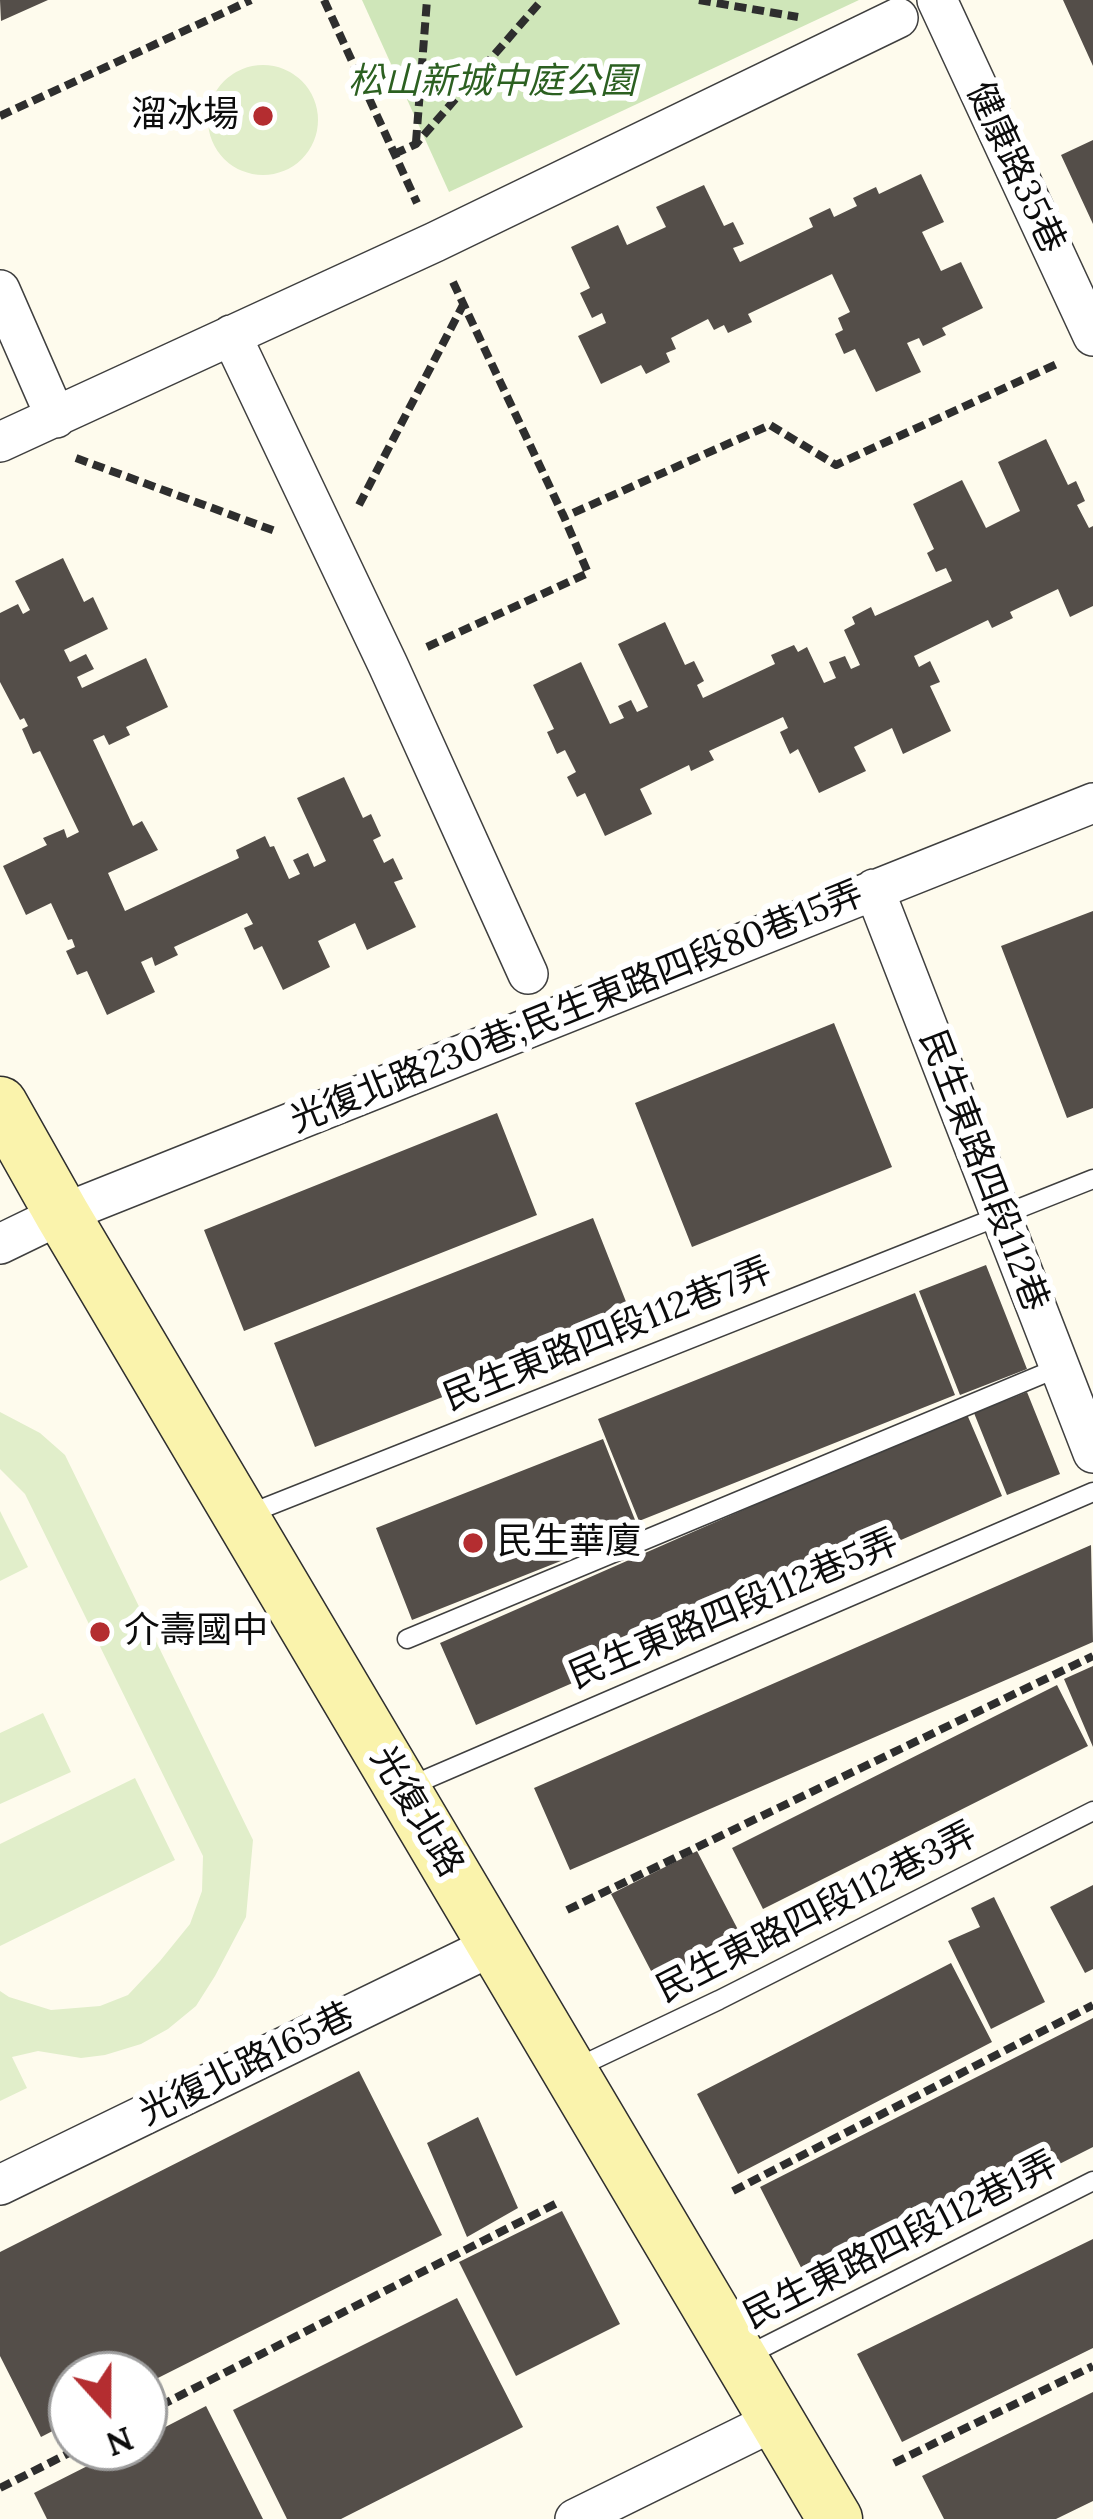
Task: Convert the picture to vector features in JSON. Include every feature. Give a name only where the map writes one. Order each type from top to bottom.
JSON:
[{"type":"street","name":"健康路35巷","points":[[937,0],[1093,337]]},
{"type":"street","points":[[0,442],[435,242],[898,18]]},
{"type":"street","points":[[0,290],[56,418]]},
{"type":"street","points":[[231,335],[528,974]]},
{"type":"street","name":"光復北路230巷;民生東路四段80巷15弄","points":[[0,1244],[62,1214],[1093,803]]},
{"type":"street","name":"民生東路四段112巷","points":[[874,889],[1093,1453]]},
{"type":"street","name":"光復北路","points":[[0,1104],[835,2519]]},
{"type":"street","name":"光復北路165巷","points":[[0,2185],[494,1946]]},
{"type":"street","points":[[575,2519],[776,2420]]},
{"type":"lane","name":"民生東路四段112巷7弄","points":[[242,1516],[1093,1179]]},
{"type":"lane","points":[[407,1639],[1060,1367]]},
{"type":"lane","name":"民生東路四段112巷5弄","points":[[402,1789],[1093,1492]]},
{"type":"lane","name":"民生東路四段112巷3弄","points":[[570,2072],[1093,1811]]},
{"type":"lane","name":"民生東路四段112巷1弄","points":[[740,2360],[1093,2181]]},
{"type":"path","points":[[0,116],[250,0]]},
{"type":"path","points":[[324,0],[588,573],[388,665]]},
{"type":"path","points":[[416,144],[427,0]]},
{"type":"path","points":[[394,154],[416,144],[542,0]]},
{"type":"path","points":[[699,0],[835,24],[848,43]]},
{"type":"path","points":[[564,517],[770,425],[836,465],[1060,363]]},
{"type":"path","points":[[567,1910],[1093,1656]]},
{"type":"path","points":[[733,2191],[1093,2005]]},
{"type":"path","points":[[168,2402],[559,2201]]},
{"type":"path","points":[[894,2463],[1093,2366]]},
{"type":"path","points":[[0,2488],[48,2464]]},
{"type":"green space","name":"松山新城中庭公園","points":[[362,0],[859,0],[449,192]]},
{"type":"green space","name":"溜冰場","points":[[263,65],[284,69],[302,81],[314,99],[318,120],[314,141],[302,159],[284,171],[263,175],[242,171],[224,159],[212,141],[208,120],[212,99],[224,81],[242,69]]},
{"type":"green space","points":[[0,1412],[40,1433],[65,1455],[253,1840],[246,1917],[196,2006],[141,2044],[105,2055],[81,2058],[38,2051],[12,2057],[27,2088],[0,2101],[0,1991],[51,2010],[100,2006],[128,1995],[190,1924],[202,1891],[203,1856],[25,1494],[0,1469]]},
{"type":"green space","points":[[0,1511],[28,1567],[0,1581]]},
{"type":"green space","points":[[43,1713],[71,1772],[0,1804],[0,1733]]},
{"type":"green space","points":[[135,1778],[175,1860],[0,1946],[0,1844]]},
{"type":"building","points":[[0,0],[48,0],[1,21]]},
{"type":"building","points":[[1063,0],[1093,0],[1093,66]]},
{"type":"building","points":[[1093,140],[1093,224],[1061,155]]},
{"type":"building","points":[[921,174],[944,222],[922,232],[941,271],[961,262],[983,308],[942,328],[946,335],[923,346],[919,338],[907,343],[921,372],[876,392],[855,349],[844,354],[835,334],[843,330],[838,318],[850,312],[832,274],[748,314],[752,322],[728,333],[724,325],[714,330],[708,319],[671,338],[676,349],[666,353],[670,362],[646,374],[641,365],[601,384],[578,336],[606,323],[602,313],[592,318],[580,293],[590,288],[571,247],[618,225],[627,245],[666,227],[656,207],[704,185],[724,226],[733,222],[744,244],[733,248],[740,262],[813,227],[809,218],[830,208],[834,217],[857,206],[853,198],[876,187],[879,194]]},
{"type":"building","points":[[1046,439],[1068,485],[1076,481],[1085,501],[1077,505],[1089,528],[1093,526],[1093,606],[1070,617],[1058,589],[1010,612],[1013,618],[992,628],[988,620],[914,656],[919,667],[930,661],[940,682],[930,686],[951,731],[903,754],[892,728],[854,747],[866,771],[819,793],[798,749],[790,754],[780,732],[788,728],[783,717],[709,751],[714,760],[691,771],[689,765],[640,789],[652,814],[605,836],[585,793],[577,797],[567,777],[576,772],[565,750],[557,754],[547,732],[554,729],[533,685],[581,662],[610,724],[624,718],[618,706],[631,700],[637,712],[648,707],[618,644],[665,622],[685,665],[694,661],[704,681],[697,685],[703,698],[775,664],[771,655],[794,645],[798,652],[807,647],[824,683],[836,678],[829,662],[845,656],[851,669],[860,665],[844,630],[855,624],[852,617],[871,607],[875,616],[952,581],[946,568],[936,572],[927,553],[934,549],[913,504],[962,480],[986,528],[1020,511],[998,462]]},
{"type":"building","points":[[63,558],[84,602],[93,597],[108,629],[64,650],[70,662],[86,654],[94,669],[77,677],[82,688],[146,658],[168,707],[126,727],[130,735],[109,745],[104,735],[93,740],[133,826],[142,821],[158,850],[108,873],[125,911],[239,858],[236,850],[265,836],[289,879],[300,874],[293,860],[308,853],[314,867],[326,861],[297,798],[344,777],[363,818],[371,814],[381,836],[373,840],[384,863],[393,858],[403,879],[394,882],[416,927],[367,950],[355,923],[318,941],[330,967],[283,990],[262,946],[254,950],[244,928],[253,924],[247,913],[174,947],[178,955],[155,966],[152,957],[141,962],[155,992],[107,1015],[87,971],[77,975],[66,951],[75,947],[51,903],[26,915],[3,866],[47,845],[43,838],[64,829],[67,838],[79,832],[40,751],[33,754],[22,729],[28,726],[24,718],[20,720],[0,682],[0,613],[18,604],[23,614],[30,610],[15,581]]},
{"type":"building","points":[[1093,911],[1093,1108],[1067,1118],[1001,946]]},
{"type":"building","points":[[834,1023],[892,1167],[692,1247],[635,1103]]},
{"type":"building","points":[[497,1113],[537,1215],[244,1331],[204,1230]]},
{"type":"building","points":[[593,1218],[634,1322],[315,1447],[274,1343]]},
{"type":"building","points":[[986,1265],[1027,1369],[960,1395],[919,1291]]},
{"type":"building","points":[[915,1293],[955,1395],[639,1521],[598,1419]]},
{"type":"building","points":[[1027,1392],[1060,1474],[1007,1495],[974,1413]]},
{"type":"building","points":[[966,1412],[1002,1496],[476,1725],[440,1643]]},
{"type":"building","name":"民生華廈","points":[[603,1439],[639,1530],[412,1620],[376,1528]]},
{"type":"building","points":[[1091,1545],[1093,1642],[570,1870],[534,1788]]},
{"type":"building","points":[[1093,1666],[1093,1747],[1064,1679]]},
{"type":"building","points":[[1057,1685],[1088,1746],[763,1909],[732,1848]]},
{"type":"building","points":[[697,1851],[747,1947],[662,1992],[611,1894]]},
{"type":"building","points":[[1093,1885],[1093,1969],[1085,1973],[1050,1907]]},
{"type":"building","points":[[994,1897],[1045,2002],[991,2029],[948,1941],[980,1927],[971,1908]]},
{"type":"building","points":[[951,1963],[992,2042],[738,2174],[697,2094]]},
{"type":"building","points":[[1093,2018],[1093,2147],[812,2289],[760,2187]]},
{"type":"building","points":[[359,2071],[442,2235],[168,2373],[168,2351],[48,2351],[48,2433],[41,2437],[0,2356],[0,2252]]},
{"type":"building","points":[[478,2117],[518,2208],[467,2237],[427,2143]]},
{"type":"building","points":[[562,2211],[620,2324],[516,2376],[459,2262]]},
{"type":"building","points":[[1093,2239],[1093,2348],[902,2442],[857,2354]]},
{"type":"building","points":[[457,2298],[523,2427],[341,2519],[287,2519],[233,2410]]},
{"type":"building","points":[[1093,2392],[1093,2501],[1056,2519],[944,2519],[922,2476]]},
{"type":"building","points":[[206,2406],[263,2519],[47,2519],[34,2493],[78,2471],[168,2471],[168,2426]]},
{"type":"place","name":"溜冰場","points":[[263,116]]},
{"type":"place","name":"民生華廈","points":[[473,1543]]},
{"type":"place","name":"介壽國中","points":[[100,1632]]}]
